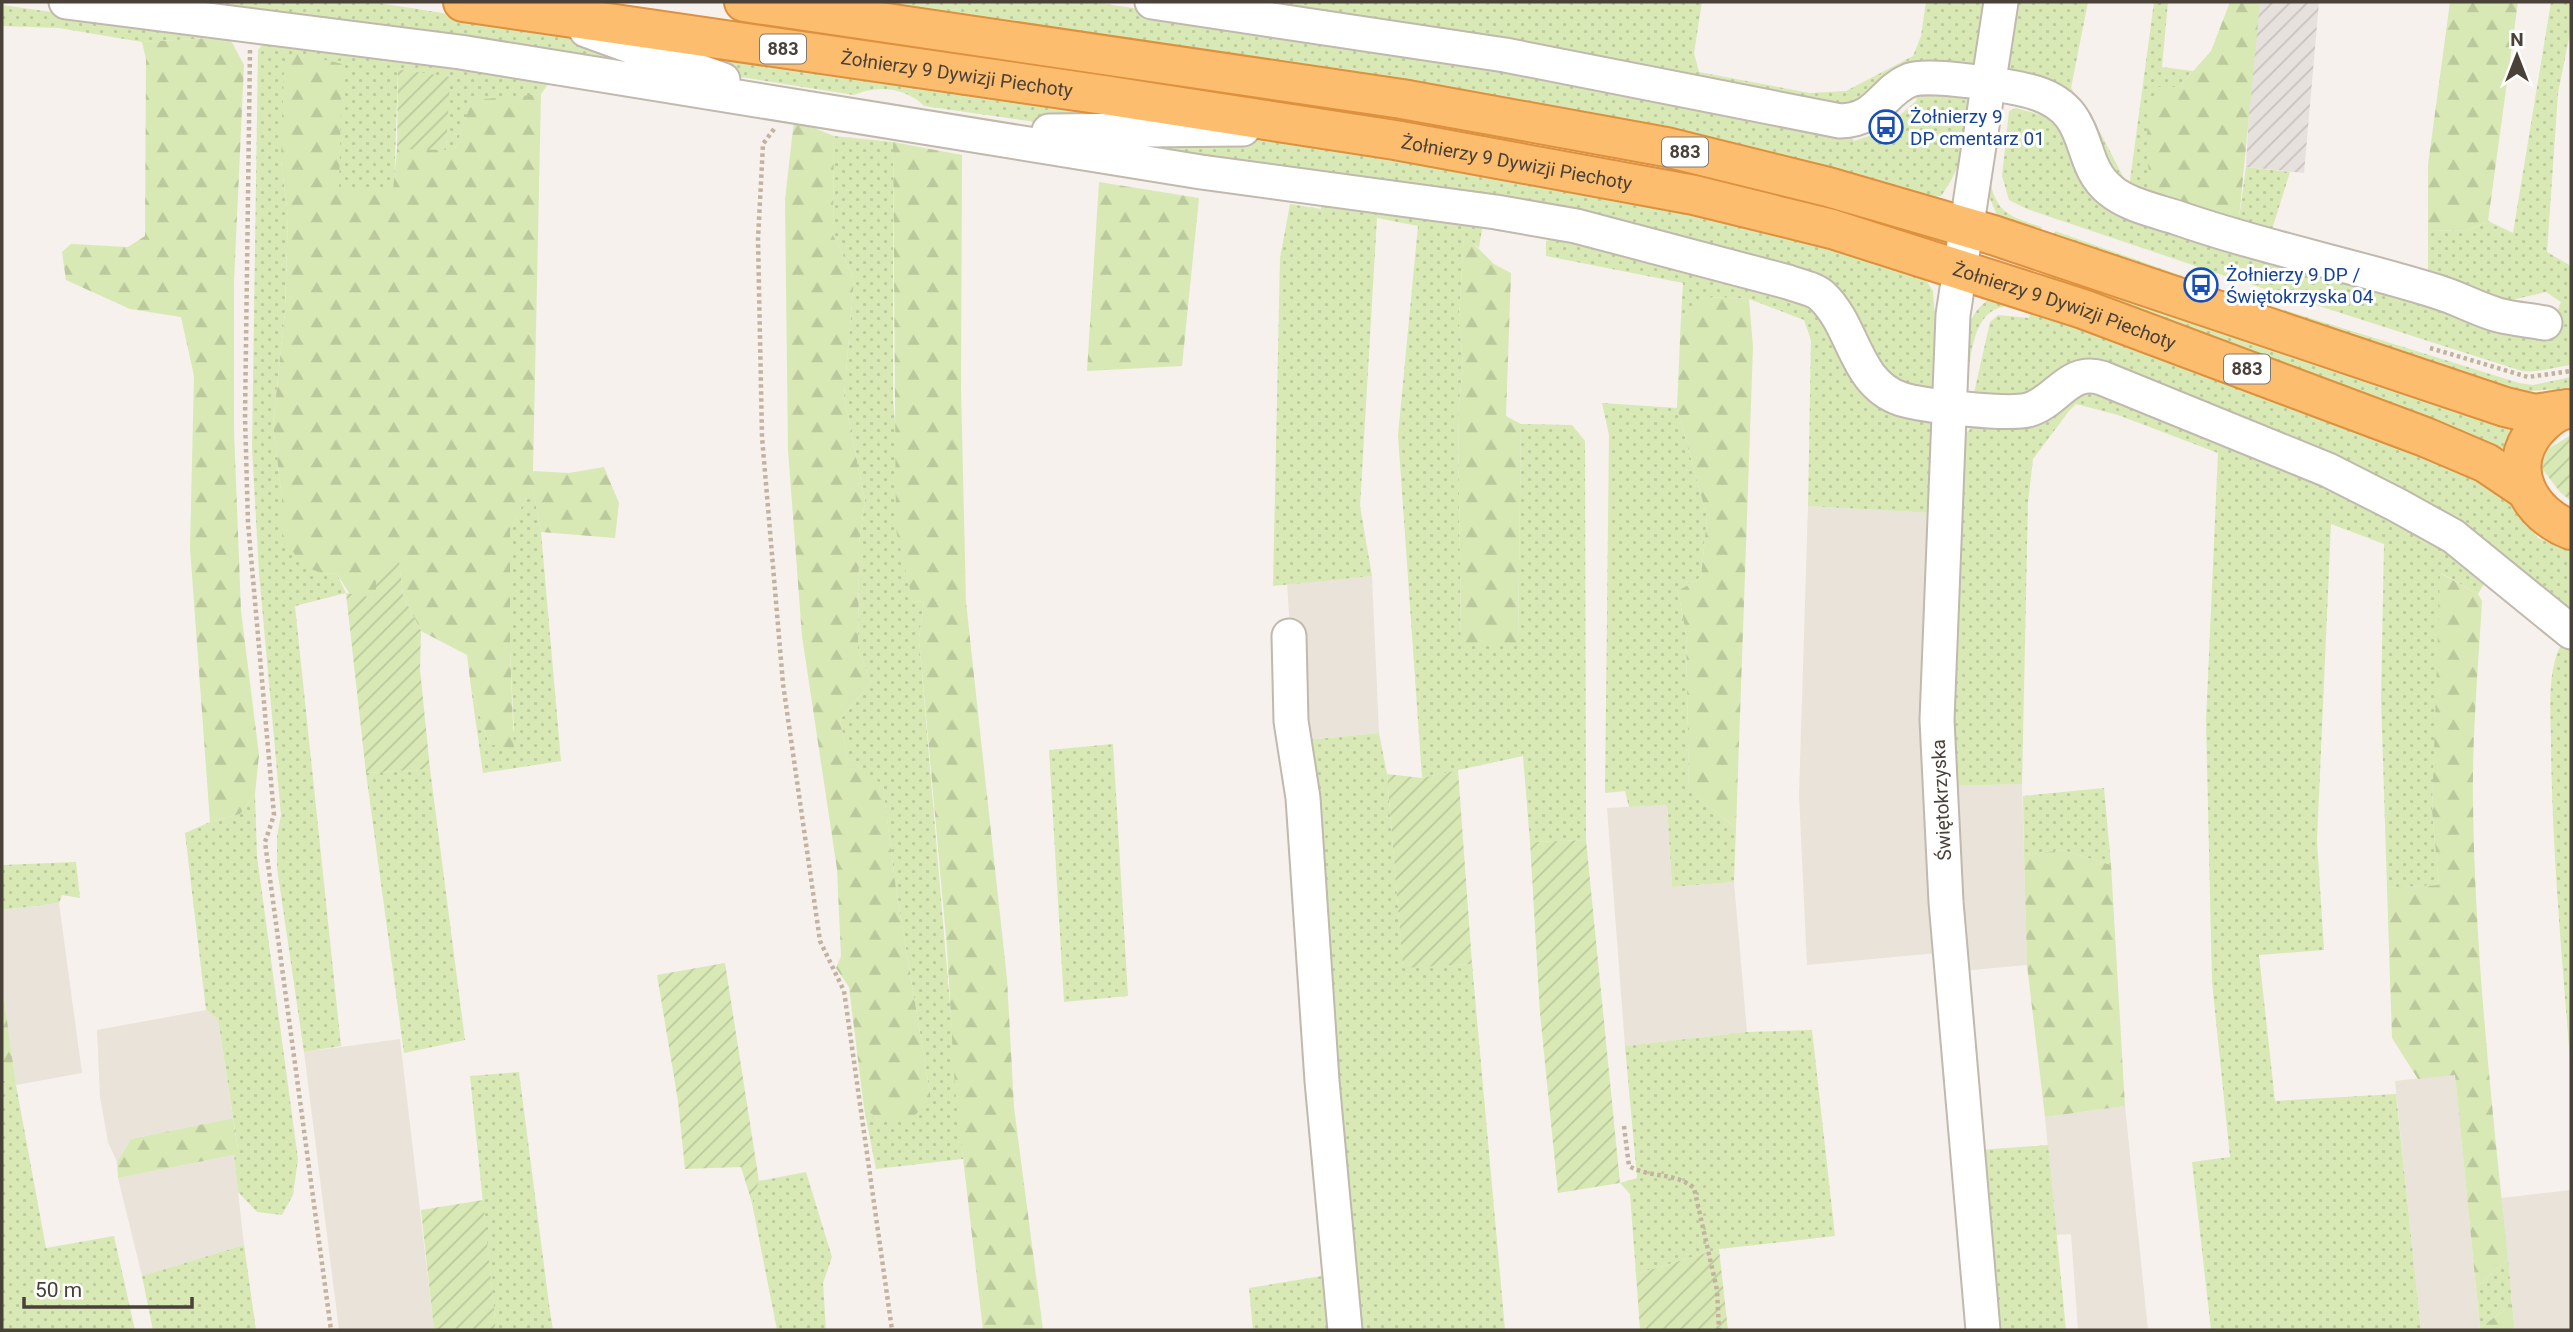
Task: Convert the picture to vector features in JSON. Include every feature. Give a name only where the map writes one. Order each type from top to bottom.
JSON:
[{"type":"highway","name":"Żołnierzy 9 Dywizji Piechoty","points":[[463,2],[1395,140],[1693,195],[1832,229],[2083,309],[2413,432],[2486,463],[2526,490]]},
{"type":"highway","name":"Żołnierzy 9 Dywizji Piechoty","points":[[744,2],[1402,99],[1666,147],[1828,187],[1964,227],[2505,407],[2535,414],[2566,409]]},
{"type":"highway","name":"883","points":[[2566,409],[2540,425],[2524,448],[2520,471],[2526,490],[2543,514],[2571,529]]},
{"type":"street","points":[[66,2],[460,52],[1201,172],[1461,207],[1576,226],[1788,282],[1822,295],[1842,324],[1866,375],[1900,399],[2000,411],[2028,410],[2077,377],[2091,374],[2328,470],[2454,536],[2571,632]]},
{"type":"street","points":[[1152,2],[1519,57],[1840,121],[1867,116],[1909,80],[1934,78],[2038,93],[2064,107],[2081,131],[2096,173],[2110,190],[2142,206],[2237,239],[2439,292],[2498,315],[2544,323]]},
{"type":"street","points":[[1964,227],[2001,2]]},
{"type":"street","points":[[1395,140],[1402,99]]},
{"type":"street","name":"Świętokrzyska","points":[[1964,227],[1954,315],[1949,405],[1950,455],[1938,642],[1938,776],[1983,1330]]},
{"type":"street","points":[[1289,636],[1292,721],[1303,798],[1320,1053],[1345,1330]]},
{"type":"path","points":[[251,24],[245,417],[248,523],[274,816],[265,842],[331,1330]]},
{"type":"path","points":[[796,108],[764,144],[758,239],[763,451],[785,698],[820,941],[844,991],[892,1330]]},
{"type":"path","points":[[2419,344],[2528,377],[2571,371]]},
{"type":"path","points":[[1623,1126],[1629,1166],[1643,1174],[1685,1181],[1694,1188],[1717,1290],[1719,1330]]},
{"type":"shaded area","points":[[2260,2],[2319,2],[2304,173],[2246,167],[2252,58]]},
{"type":"shaded area","points":[[1808,506],[1932,513],[1921,652],[1924,765],[1938,953],[1807,965],[1799,795]]},
{"type":"shaded area","points":[[1372,576],[1379,733],[1297,741],[1287,582]]},
{"type":"shaded area","points":[[2022,784],[2027,965],[1962,971],[1951,786]]},
{"type":"shaded area","points":[[1667,805],[1672,887],[1734,882],[1747,1032],[1625,1046],[1607,808]]},
{"type":"shaded area","points":[[59,903],[82,1073],[16,1085],[2,984],[2,910]]},
{"type":"shaded area","points":[[206,1010],[218,1019],[233,1118],[131,1139],[117,1162],[108,1142],[100,1097],[97,1030]]},
{"type":"shaded area","points":[[400,1039],[434,1330],[339,1330],[304,1052]]},
{"type":"shaded area","points":[[2455,1074],[2480,1330],[2421,1330],[2395,1081]]},
{"type":"shaded area","points":[[2125,1106],[2148,1330],[2078,1330],[2071,1234],[2056,1235],[2045,1117]]},
{"type":"shaded area","points":[[234,1155],[244,1245],[142,1276],[118,1178]]},
{"type":"shaded area","points":[[2571,1190],[2571,1330],[2515,1330],[2501,1198]]},
{"type":"green space","points":[[140,2],[373,2],[536,28],[658,68]]},
{"type":"green space","points":[[842,2],[1093,2],[1397,48],[1849,132],[1854,141],[1881,132],[1917,100],[1914,95],[1966,93],[1971,103],[1972,116],[1961,160],[1947,187],[1941,196],[1922,198]]},
{"type":"green space","points":[[1238,2],[1702,2],[1694,53],[1699,72],[1810,93],[1846,91],[1913,56],[1921,36],[1926,2],[1990,2],[1979,68],[1846,112]]},
{"type":"green space","points":[[2011,2],[2088,2],[2071,88],[2101,134],[2129,188],[2154,2],[2168,2],[2162,67],[2193,71],[2179,87],[2213,210],[2239,219],[2246,167],[2290,172],[2269,239],[2129,189],[2005,74]]},
{"type":"green space","points":[[2230,2],[2260,2],[2239,219],[2153,191],[2147,152],[2150,113],[2158,87],[2179,87],[2211,51]]},
{"type":"green space","points":[[2450,2],[2518,2],[2488,221],[2469,230],[2428,231],[2428,165]]},
{"type":"green space","points":[[2551,2],[2571,2],[2571,28],[2558,93],[2547,252],[2571,266],[2571,365],[2540,371],[2522,371],[2234,279],[2027,209],[2009,200],[2002,176],[2009,111],[2016,108],[2055,119],[2068,128],[2090,183],[2102,196],[2135,212],[2287,261],[2419,293],[2492,321],[2533,333],[2549,334],[2561,302],[2546,292],[2511,300],[2501,309],[2428,271],[2428,231],[2469,230],[2488,221],[2513,233]]},
{"type":"green space","points":[[2,5],[229,37],[142,42],[59,28],[2,26]]},
{"type":"green space","points":[[229,37],[244,65],[234,282],[234,431],[241,611],[259,755],[255,794],[240,814],[210,822],[190,548],[194,376],[181,317],[130,309],[66,280],[62,252],[71,244],[128,247],[145,236],[146,59],[142,42]]},
{"type":"green space","points":[[266,40],[386,54],[451,69],[549,83],[541,94],[472,101],[455,149],[446,150],[449,78],[398,69],[394,191],[338,191],[341,64],[281,160],[288,216],[285,311],[273,425],[282,498],[282,534],[322,573],[337,574],[346,593],[295,606],[341,1046],[304,1052],[277,868],[277,836],[281,815],[259,573],[252,448],[258,50]]},
{"type":"green space","points":[[701,51],[1132,114],[1036,122],[924,106],[909,95],[891,90],[872,90],[854,95],[728,75]]},
{"type":"green space","points":[[298,53],[342,64],[339,191],[393,191],[397,149],[455,149],[472,100],[541,94],[533,471],[569,473],[604,467],[619,503],[615,538],[541,532],[532,485],[510,531],[510,650],[514,749],[489,744],[471,688],[467,655],[421,631],[403,596],[399,560],[378,573],[376,598],[351,596],[337,574],[322,573],[302,566],[282,534],[282,498],[273,425],[285,311],[288,217],[281,160],[284,67]]},
{"type":"green space","points":[[398,69],[450,77],[446,150],[397,149]]},
{"type":"green space","points":[[794,120],[834,136],[833,235],[854,278],[844,396],[865,501],[859,544],[858,650],[871,682],[840,720],[847,757],[883,785],[895,882],[931,1099],[911,1119],[881,1121],[864,1108],[849,987],[836,968],[841,956],[837,869],[802,636],[788,450],[785,200]]},
{"type":"green space","points":[[834,136],[893,142],[893,401],[913,602],[924,601],[919,638],[963,1159],[876,1169],[864,1108],[881,1121],[931,1099],[895,882],[883,786],[847,757],[840,720],[871,682],[858,650],[859,544],[865,501],[844,396],[854,278],[833,235]]},
{"type":"green space","points":[[1141,136],[1289,137],[1390,152],[1785,233],[1922,274],[1933,291],[1939,376],[1932,387],[1921,392],[1881,372],[1824,282],[1093,147]]},
{"type":"green space","points":[[893,142],[962,155],[961,388],[966,602],[1007,979],[1014,1107],[1043,1330],[983,1330],[955,1089],[947,948],[919,638],[924,601],[913,602],[896,530]]},
{"type":"green space","points":[[1990,181],[1997,201],[2007,213],[2042,227],[2038,238],[1998,218],[1989,196]]},
{"type":"green space","points":[[1099,182],[1199,198],[1182,366],[1087,371]]},
{"type":"green space","points":[[1322,200],[1474,218],[1482,229],[1479,248],[1464,235],[1459,318],[1463,368],[1458,412],[1461,643],[1518,643],[1521,424],[1572,425],[1585,441],[1586,840],[1530,842],[1523,756],[1422,778],[1398,435],[1418,226],[1377,218],[1360,506],[1372,576],[1273,586],[1280,258],[1290,204],[1321,209]]},
{"type":"green space","points":[[2055,231],[2239,296],[2519,383],[2533,385],[2571,377],[2571,388],[2517,392],[2051,242]]},
{"type":"green space","points":[[1464,234],[1494,264],[1511,273],[1506,416],[1521,424],[1518,643],[1461,643],[1458,412],[1463,368],[1459,318]]},
{"type":"green space","points":[[1573,237],[1809,299],[1937,427],[1932,513],[1808,506],[1811,340],[1804,320],[1749,299],[1713,297],[1681,317],[1683,283],[1546,256],[1546,241],[1554,239],[1571,244]]},
{"type":"green space","points":[[2045,264],[2522,430],[2510,458],[2039,282]]},
{"type":"green space","points":[[1712,297],[1749,299],[1753,347],[1736,828],[1689,791],[1686,633],[1678,591],[1701,577],[1707,517],[1677,408],[1681,317]]},
{"type":"green space","points":[[1991,298],[2009,306],[1996,309],[1980,325],[1972,350],[1966,389],[1965,351],[1969,327],[1973,316]]},
{"type":"green space","points":[[2033,305],[2480,478],[2504,496],[2538,538],[2571,551],[2571,624],[2509,572],[2116,377],[2020,402],[1974,393],[1990,322],[1998,315],[2029,318]]},
{"type":"green space","points":[[2098,388],[2294,468],[2416,527],[2488,577],[2478,594],[2441,573],[2432,811],[2439,885],[2387,888],[2381,698],[2384,544],[2331,524],[2317,841],[2324,950],[2259,955],[2275,1101],[2396,1094],[2421,1330],[2211,1330],[2192,1162],[2230,1157],[2212,982],[2206,721],[2218,453],[2118,415],[2076,404],[2069,411],[2033,459],[2028,502],[2022,784],[1951,786],[1959,500],[1966,433],[1977,422],[2063,402]]},
{"type":"green space","points":[[1602,403],[1677,408],[1707,517],[1701,577],[1678,591],[1686,633],[1689,791],[1736,828],[1734,882],[1672,887],[1667,805],[1629,807],[1625,791],[1605,793],[1609,435]]},
{"type":"green space","points":[[2571,435],[2571,501],[2560,492],[2540,466],[2548,449]]},
{"type":"green space","points":[[532,484],[541,532],[561,761],[483,773],[471,688],[489,744],[514,730],[510,650],[510,531]]},
{"type":"green space","points":[[399,559],[403,596],[421,631],[420,669],[430,769],[366,773],[346,593],[375,598],[377,573]]},
{"type":"green space","points":[[2440,573],[2478,594],[2482,601],[2473,753],[2474,860],[2485,1031],[2508,1259],[2476,1288],[2455,1075],[2418,1079],[2392,1038],[2387,888],[2439,885],[2432,811]]},
{"type":"green space","points":[[2563,641],[2571,648],[2571,1074],[2556,869],[2550,719],[2554,665]]},
{"type":"green space","points":[[1379,733],[1387,774],[1403,967],[1472,964],[1505,1330],[1352,1330],[1297,741]]},
{"type":"green space","points":[[1113,744],[1128,996],[1064,1002],[1049,750]]},
{"type":"green space","points":[[430,769],[465,1040],[404,1053],[366,773]]},
{"type":"green space","points":[[1458,770],[1472,964],[1403,968],[1387,774],[1422,778]]},
{"type":"green space","points":[[2104,788],[2111,865],[2062,850],[2024,855],[2023,796]]},
{"type":"green space","points":[[255,794],[257,856],[298,1159],[293,1195],[282,1215],[257,1212],[238,1192],[234,1155],[238,1149],[218,1019],[206,1010],[185,833],[210,822],[240,814]]},
{"type":"green space","points":[[1586,840],[1620,1183],[1558,1193],[1540,1013],[1530,842]]},
{"type":"green space","points":[[2062,850],[2111,865],[2125,1106],[2045,1117],[2027,965],[2024,855]]},
{"type":"green space","points":[[76,862],[80,898],[62,895],[59,903],[2,910],[2,865]]},
{"type":"green space","points":[[725,963],[759,1181],[752,1203],[741,1167],[685,1169],[678,1101],[657,975]]},
{"type":"green space","points":[[2,984],[16,1085],[2,1080]]},
{"type":"green space","points":[[1812,1030],[1835,1236],[1719,1249],[1636,1274],[1630,1194],[1620,1183],[1637,1178],[1625,1046],[1747,1032]]},
{"type":"green space","points":[[519,1072],[553,1330],[496,1330],[470,1076]]},
{"type":"green space","points":[[2,1080],[16,1085],[46,1248],[114,1236],[135,1330],[2,1330]]},
{"type":"green space","points":[[233,1118],[238,1150],[234,1155],[118,1178],[117,1162],[131,1139]]},
{"type":"green space","points":[[2048,1145],[2066,1330],[1996,1330],[1979,1150]]},
{"type":"green space","points":[[806,1172],[832,1257],[823,1283],[826,1330],[777,1330],[752,1203],[759,1181]]},
{"type":"green space","points":[[483,1200],[496,1330],[434,1330],[421,1210]]},
{"type":"green space","points":[[244,1245],[256,1330],[153,1330],[142,1276]]},
{"type":"green space","points":[[1719,1249],[1728,1330],[1640,1330],[1636,1274]]},
{"type":"green space","points":[[2508,1259],[2512,1304],[2480,1328],[2476,1288]]},
{"type":"green space","points":[[1334,1274],[1334,1330],[1253,1330],[1249,1288]]},
{"type":"green space","points":[[2512,1304],[2515,1330],[2480,1330],[2480,1328]]},
{"type":"place","name":"Żołnierzy 9 DP cmentarz 01","points":[[1886,127]]},
{"type":"place","name":"Żołnierzy 9 DP / Świętokrzyska 04","points":[[2201,285]]}]
